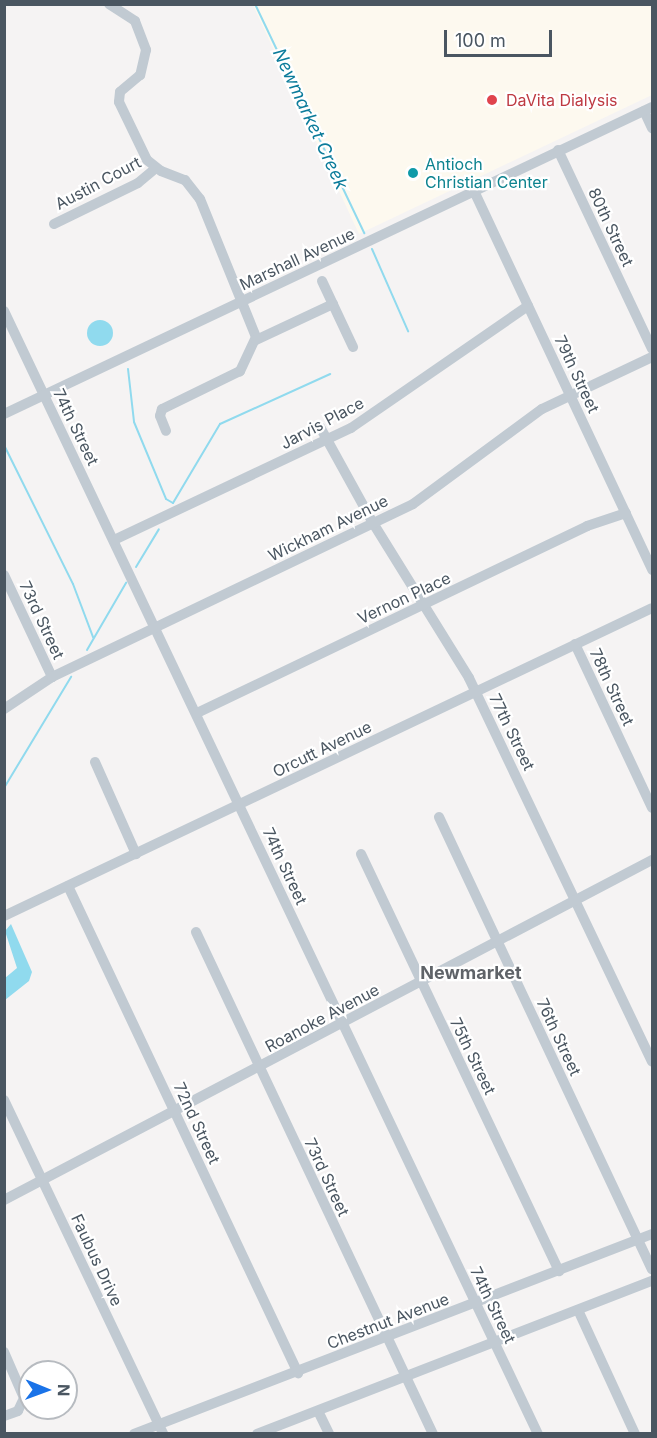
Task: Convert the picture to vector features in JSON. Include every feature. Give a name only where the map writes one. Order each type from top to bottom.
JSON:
[{"type":"street","points":[[109,4],[131,17],[145,40],[144,66],[118,98],[136,140],[156,168],[181,177],[195,190],[243,301],[256,340]]},
{"type":"street","points":[[648,109],[652,128]]},
{"type":"street","name":"Marshall Avenue","points":[[4,414],[648,109]]},
{"type":"street","name":"80th Street","points":[[558,150],[652,349]]},
{"type":"street","name":"Austin Court","points":[[54,224],[138,183],[156,168]]},
{"type":"street","name":"79th Street","points":[[474,191],[652,570]]},
{"type":"street","points":[[322,281],[353,347]]},
{"type":"street","points":[[166,431],[160,416],[162,409],[240,371],[256,340],[333,304]]},
{"type":"street","name":"Jarvis Place","points":[[114,540],[351,428],[528,306]]},
{"type":"street","name":"74th Street","points":[[4,311],[538,1434]]},
{"type":"street","name":"Wickham Avenue","points":[[4,709],[52,677],[373,523],[438,489],[510,430],[570,395],[652,357]]},
{"type":"street","name":"77th Street","points":[[320,428],[373,523],[476,692],[652,1062]]},
{"type":"street","name":"Vernon Place","points":[[196,713],[588,526],[626,513]]},
{"type":"street","name":"73rd Street","points":[[4,575],[52,677]]},
{"type":"street","name":"Orcutt Avenue","points":[[4,916],[652,608]]},
{"type":"street","name":"78th Street","points":[[575,644],[652,808]]},
{"type":"street","points":[[95,762],[136,854]]},
{"type":"street","name":"76th Street","points":[[439,817],[652,1269]]},
{"type":"street","name":"75th Street","points":[[361,854],[559,1271]]},
{"type":"street","name":"Roanoke Avenue","points":[[4,1200],[260,1068],[652,860]]},
{"type":"street","name":"72nd Street","points":[[68,886],[298,1373]]},
{"type":"street","name":"73rd Street","points":[[196,932],[433,1434]]},
{"type":"street","name":"Faubus Drive","points":[[4,1100],[160,1429]]},
{"type":"street","name":"Chestnut Avenue","points":[[134,1434],[160,1429],[652,1234]]},
{"type":"street","points":[[257,1434],[652,1281]]},
{"type":"street","points":[[578,1310],[635,1434]]},
{"type":"street","points":[[4,1352],[24,1398],[18,1411],[4,1416]]},
{"type":"street","points":[[318,1411],[329,1434]]},
{"type":"shaded area","points":[[253,5],[652,5],[652,95],[359,234]]},
{"type":"water","points":[[100,320],[109,324],[113,333],[109,342],[100,346],[91,342],[87,333],[91,324]]},
{"type":"water","points":[[11,924],[32,972],[29,981],[5,1000],[5,978],[17,968],[5,931]]},
{"type":"waterway","name":"Newmarket Creek","points":[[255,4],[364,233]]},
{"type":"waterway","name":"Newmarket Creek","points":[[372,249],[408,331]]},
{"type":"waterway","name":"Newmarket Creek","points":[[128,369],[134,422],[166,499],[173,503],[220,424],[330,374]]},
{"type":"waterway","points":[[4,445],[73,584],[93,637]]},
{"type":"waterway","name":"Newmarket Creek","points":[[136,567],[159,529]]},
{"type":"waterway","name":"Newmarket Creek","points":[[87,650],[126,583]]},
{"type":"waterway","name":"Newmarket Creek","points":[[4,788],[71,677]]},
{"type":"place","name":"DaVita Dialysis","points":[[492,100]]},
{"type":"place","name":"Antioch Christian Center","points":[[413,173]]},
{"type":"district","name":"Newmarket","points":[[471,973]]}]
